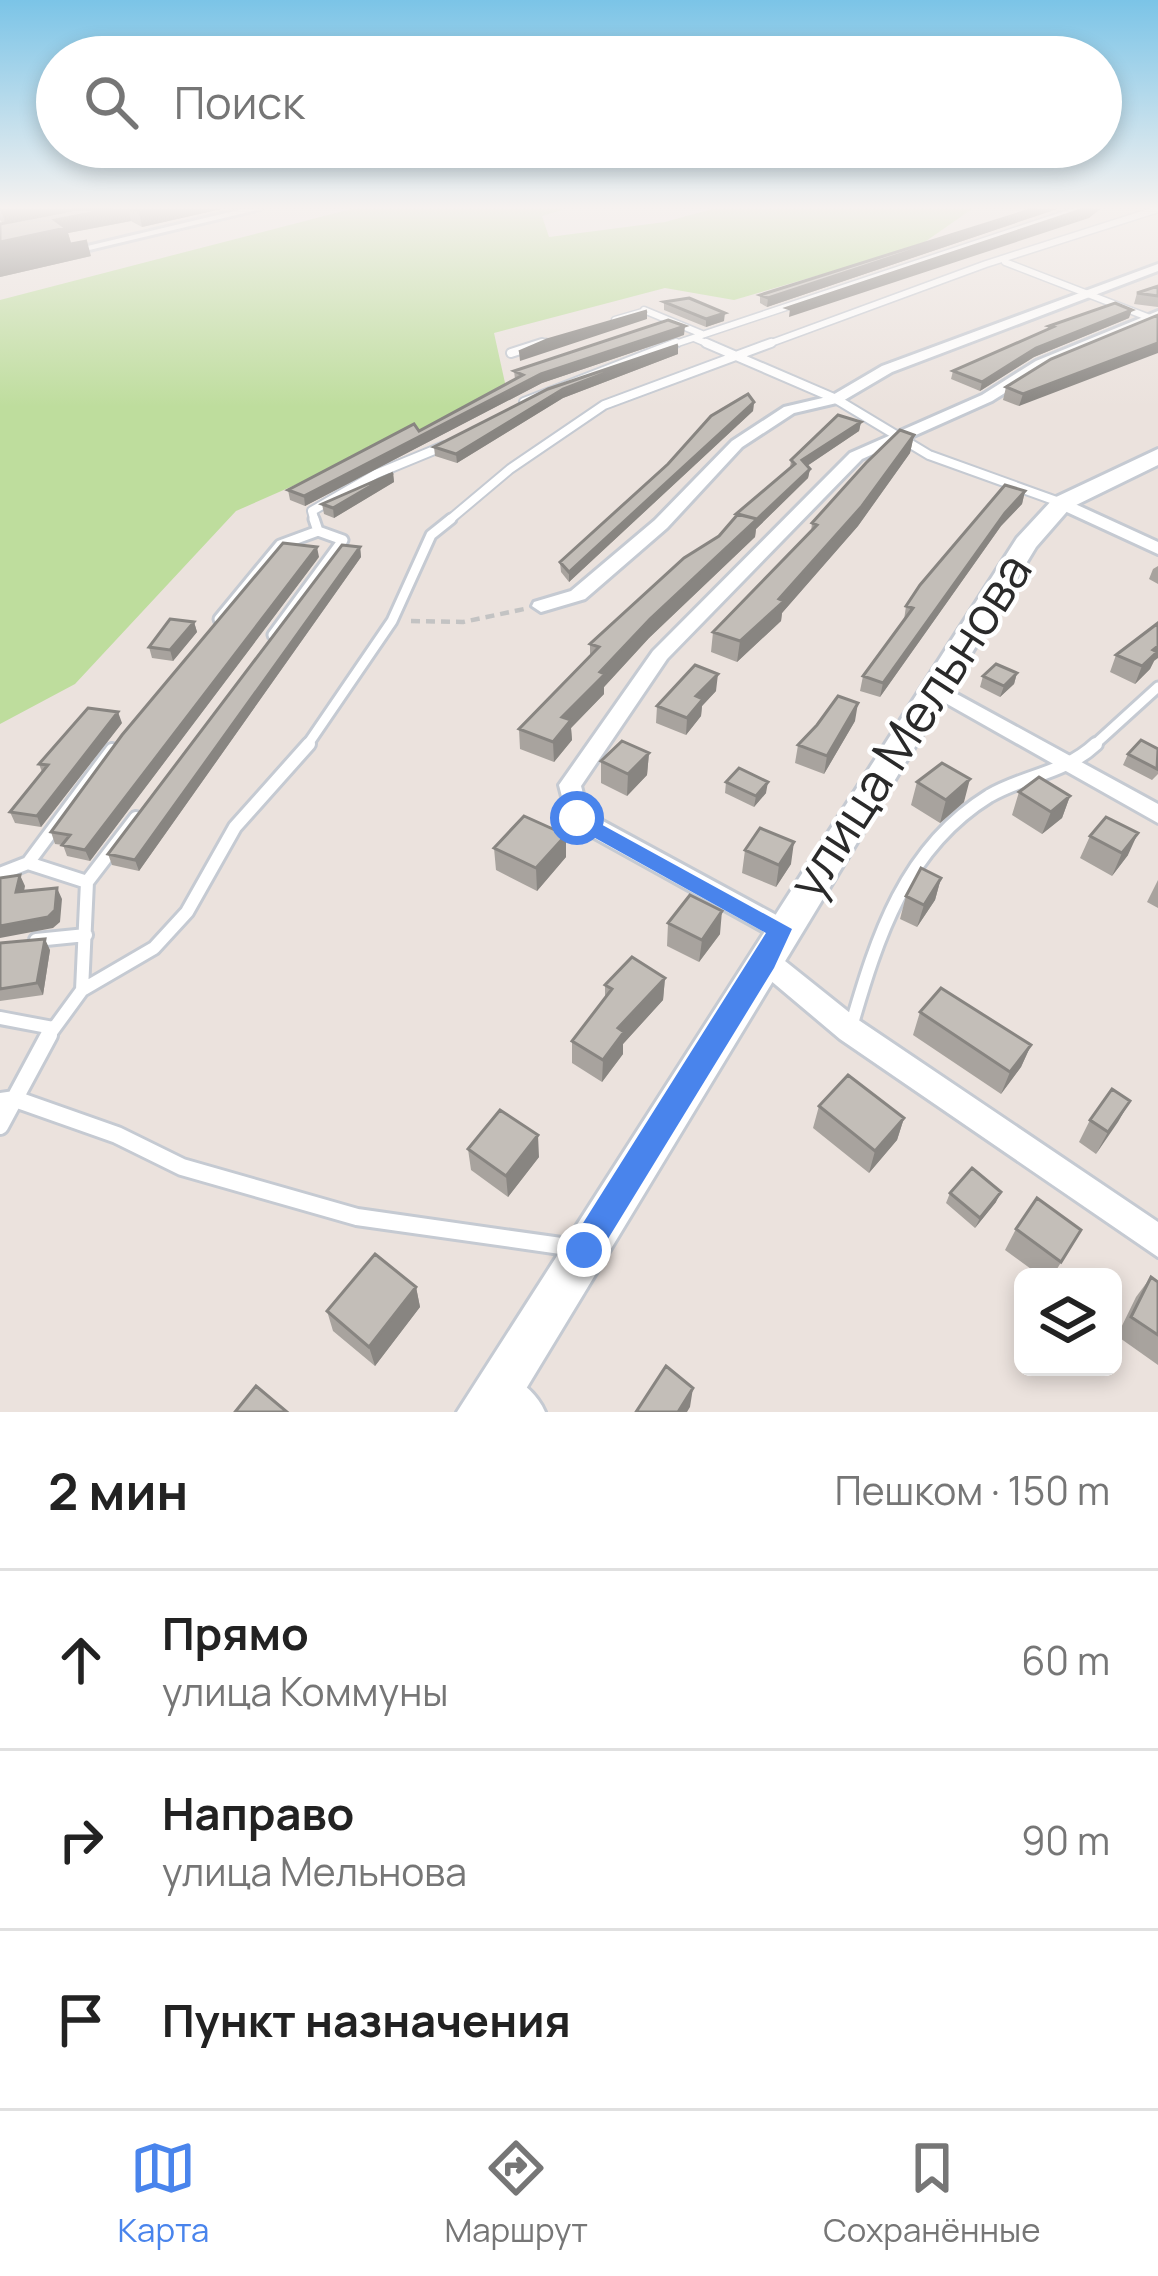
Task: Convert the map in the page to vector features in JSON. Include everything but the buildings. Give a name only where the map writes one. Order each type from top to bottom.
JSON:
[{"type":"main road","name":"улица Мельнова","points":[[491,1400],[1026,543],[1062,503],[1158,456]]},
{"type":"street","points":[[541,606],[578,595],[661,524],[737,444],[789,410],[836,399],[887,369],[1134,275]]},
{"type":"street","points":[[1154,316],[1041,364],[987,398],[856,456],[660,655],[570,785],[577,818],[773,945],[850,1030],[1158,1241]]},
{"type":"street","points":[[1062,503],[1158,549]]},
{"type":"street","points":[[933,687],[1158,815]]},
{"type":"street","points":[[491,1400],[527,1412]]},
{"type":"lane","points":[[508,410],[545,390],[876,275]]},
{"type":"lane","points":[[0,1126],[8,1100],[82,989],[154,947],[187,912],[235,827],[326,725],[392,621],[431,535],[510,469],[604,405],[955,275]]},
{"type":"lane","points":[[1040,275],[1154,316]]},
{"type":"lane","points":[[602,325],[644,310],[731,355],[836,399],[896,440],[1062,503]]},
{"type":"lane","points":[[646,328],[668,320]]},
{"type":"lane","points":[[511,353],[556,339]]},
{"type":"lane","points":[[318,531],[312,511],[376,474],[454,440]]},
{"type":"lane","points":[[217,622],[280,545],[318,531],[343,540],[265,647]]},
{"type":"lane","points":[[850,1030],[880,932],[927,846],[991,795],[1073,765],[1158,687]]},
{"type":"lane","points":[[0,874],[28,863],[116,746]]},
{"type":"lane","points":[[82,989],[87,882],[142,809]]},
{"type":"lane","points":[[28,863],[87,882]]},
{"type":"lane","points":[[22,942],[86,935]]},
{"type":"lane","points":[[0,1018],[52,1028]]},
{"type":"lane","points":[[8,1100],[117,1135],[182,1167],[357,1216],[584,1250]]},
{"type":"path","points":[[392,621],[464,622],[541,606]]},
{"type":"green space","points":[[97,275],[820,275],[734,300],[665,288],[494,333],[507,392],[236,511],[75,684],[0,724],[0,300]]},
{"type":"route","points":[[577,818],[780,929],[766,961],[584,1250]]}]
